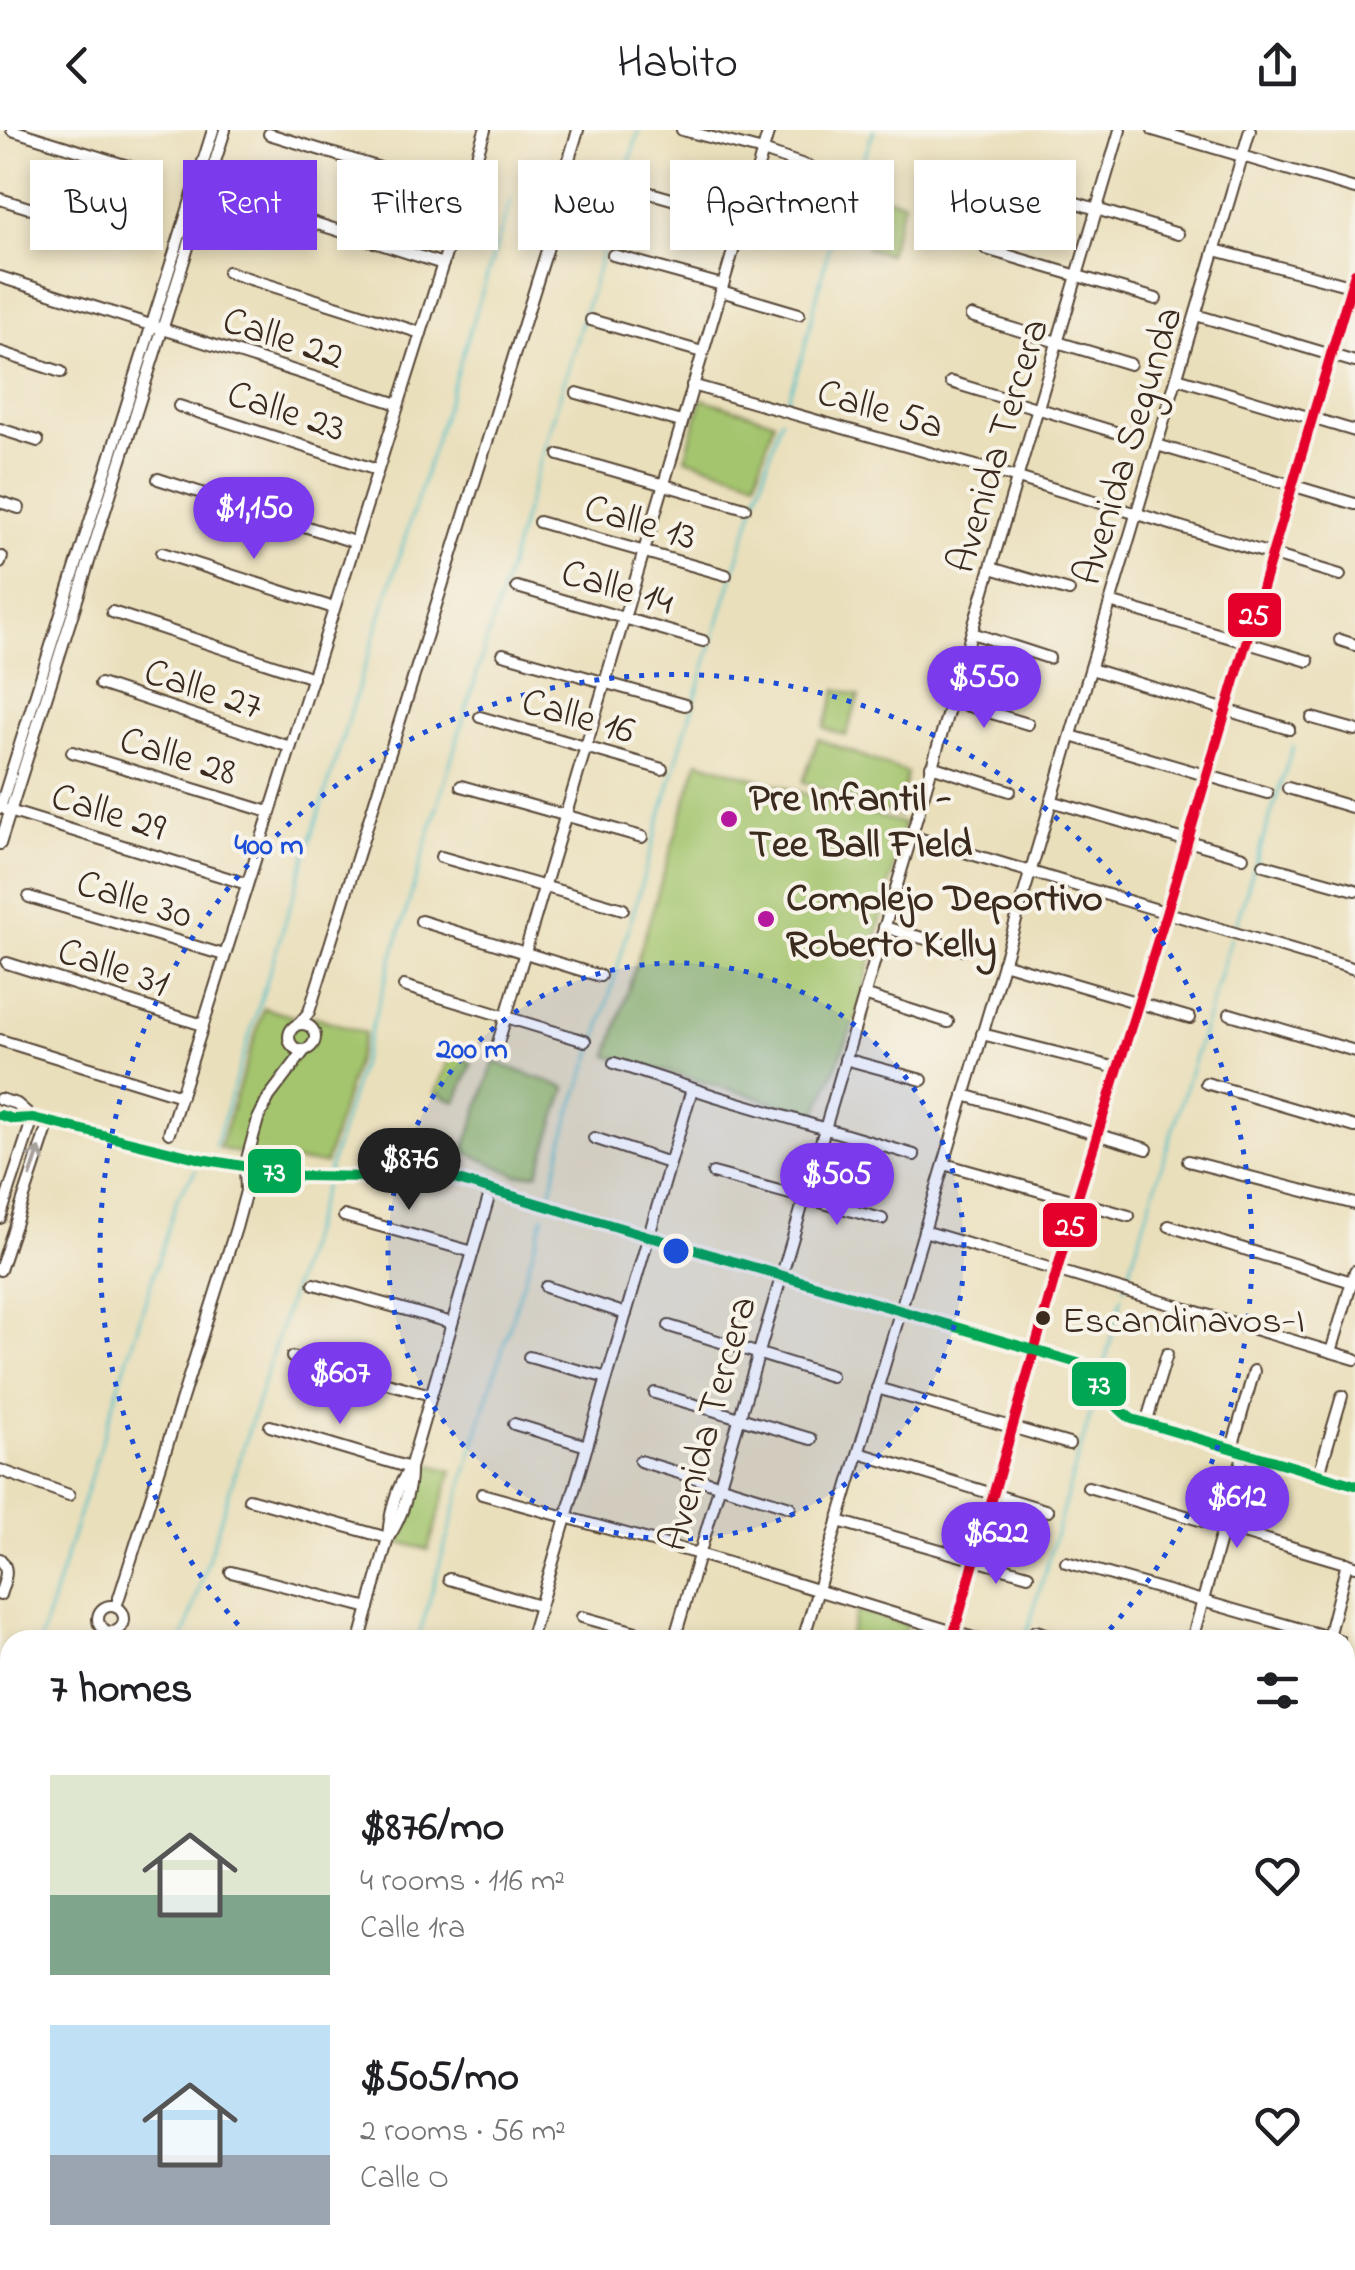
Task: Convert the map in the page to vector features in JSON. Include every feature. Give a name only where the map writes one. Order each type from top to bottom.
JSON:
[{"type":"street","points":[[12,130],[108,160]]},
{"type":"street","points":[[208,160],[213,130]]},
{"type":"street","points":[[212,160],[225,130]]},
{"type":"street","points":[[476,160],[485,130]]},
{"type":"street","points":[[298,1053],[289,1037],[308,1012],[552,234],[558,194],[578,130]]},
{"type":"street","points":[[682,130],[787,160]]},
{"type":"street","points":[[760,160],[770,130]]},
{"type":"street","name":"Avenida Tercera","points":[[677,1630],[1120,130]]},
{"type":"street","points":[[1154,130],[1355,189]]},
{"type":"street","name":"Avenida Segunda","points":[[806,1630],[1250,130]]},
{"type":"street","points":[[269,134],[354,160]]},
{"type":"street","points":[[0,199],[30,208]]},
{"type":"street","points":[[1076,202],[1178,234]]},
{"type":"street","points":[[317,224],[442,264]]},
{"type":"street","points":[[0,844],[3,809],[183,245]]},
{"type":"street","points":[[169,1133],[447,250]]},
{"type":"street","points":[[494,1052],[733,250]]},
{"type":"street","points":[[986,250],[1156,299]]},
{"type":"street","points":[[1215,250],[1353,287]]},
{"type":"street","points":[[613,255],[799,314]]},
{"type":"street","points":[[228,272],[422,333]]},
{"type":"street","points":[[955,1630],[1015,1427],[1033,1349],[1355,273]]},
{"type":"street","name":"Calle 22","points":[[0,277],[398,404]]},
{"type":"street","points":[[1196,315],[1355,362]]},
{"type":"street","points":[[971,316],[1130,364]]},
{"type":"street","points":[[591,320],[702,352]]},
{"type":"street","points":[[0,352],[60,372]]},
{"type":"street","points":[[1177,378],[1355,431]]},
{"type":"street","points":[[950,382],[1115,432]]},
{"type":"street","name":"Calle 5a","points":[[692,384],[1340,575]]},
{"type":"street","points":[[577,393],[681,422]]},
{"type":"street","name":"Calle 23","points":[[179,406],[376,470]]},
{"type":"street","points":[[0,429],[38,441]]},
{"type":"street","points":[[1157,446],[1355,504]]},
{"type":"street","points":[[559,455],[744,508]]},
{"type":"street","points":[[158,480],[354,542]]},
{"type":"street","points":[[0,502],[19,508]]},
{"type":"street","name":"Calle 13","points":[[539,522],[726,575]]},
{"type":"street","points":[[162,553],[334,608]]},
{"type":"street","points":[[991,568],[1068,591]]},
{"type":"street","name":"Calle 14","points":[[517,587],[703,641]]},
{"type":"street","points":[[1110,602],[1308,661]]},
{"type":"street","points":[[112,612],[312,678]]},
{"type":"street","points":[[972,634],[1049,658]]},
{"type":"street","points":[[1340,640],[1355,644]]},
{"type":"street","points":[[503,654],[685,705]]},
{"type":"street","points":[[1091,669],[1290,729]]},
{"type":"street","name":"Calle 27","points":[[100,684],[290,747]]},
{"type":"street","points":[[952,700],[1028,724]]},
{"type":"street","name":"Calle 16","points":[[480,718],[662,769]]},
{"type":"street","points":[[1312,718],[1355,730]]},
{"type":"street","points":[[1071,736],[1267,793]]},
{"type":"street","name":"Calle 28","points":[[72,752],[269,812]]},
{"type":"street","points":[[931,766],[1010,791]]},
{"type":"street","points":[[461,786],[642,837]]},
{"type":"street","points":[[1288,788],[1355,808]]},
{"type":"street","points":[[1052,801],[1243,858]]},
{"type":"street","name":"Calle 29","points":[[3,809],[248,884]]},
{"type":"street","points":[[910,836],[1355,969]]},
{"type":"street","points":[[442,856],[623,909]]},
{"type":"street","points":[[1264,865],[1355,890]]},
{"type":"street","name":"Calle 30","points":[[29,897],[224,955]]},
{"type":"street","points":[[420,921],[600,976]]},
{"type":"street","points":[[884,927],[964,950]]},
{"type":"street","name":"Calle 31","points":[[8,963],[203,1025]]},
{"type":"street","points":[[1004,963],[1190,1018]]},
{"type":"street","points":[[404,986],[585,1041]]},
{"type":"street","points":[[864,994],[948,1022]]},
{"type":"street","points":[[116,1607],[236,1228],[246,1191],[245,1166],[262,1108],[298,1053],[312,1047],[316,1039],[308,1012]]},
{"type":"street","points":[[1230,1014],[1355,1051]]},
{"type":"street","points":[[299,1024],[312,1027]]},
{"type":"street","points":[[982,1034],[1117,1068]]},
{"type":"street","points":[[0,1040],[180,1096]]},
{"type":"street","points":[[844,1058],[922,1080]]},
{"type":"street","points":[[614,1062],[914,1155]]},
{"type":"street","points":[[1206,1084],[1355,1127]]},
{"type":"street","points":[[533,1630],[692,1089]]},
{"type":"street","points":[[964,1096],[1147,1148]]},
{"type":"street","points":[[0,1099],[17,1104],[33,1118]]},
{"type":"street","points":[[0,1115],[33,1118],[245,1166],[336,1178],[423,1172],[491,1190],[1081,1364],[1122,1412],[1146,1423],[1355,1485]]},
{"type":"street","points":[[0,1218],[33,1118]]},
{"type":"street","points":[[0,1270],[49,1122]]},
{"type":"street","points":[[594,1138],[669,1163]]},
{"type":"street","points":[[1188,1161],[1355,1204]]},
{"type":"street","points":[[944,1164],[1129,1216]]},
{"type":"street","points":[[714,1173],[882,1218]]},
{"type":"street","points":[[363,1630],[388,1538],[396,1527],[411,1481],[410,1468],[491,1190]]},
{"type":"street","points":[[344,1216],[473,1252]]},
{"type":"street","points":[[1170,1226],[1354,1278],[1331,1352]]},
{"type":"street","points":[[924,1231],[1355,1359]]},
{"type":"street","points":[[314,1284],[452,1322]]},
{"type":"street","points":[[546,1287],[626,1314]]},
{"type":"street","points":[[669,1326],[831,1376]]},
{"type":"street","points":[[1146,1423],[1167,1354]]},
{"type":"street","points":[[292,1357],[432,1396]]},
{"type":"street","points":[[529,1357],[607,1378]]},
{"type":"street","points":[[1232,1448],[1254,1371]]},
{"type":"street","points":[[878,1388],[1068,1444]]},
{"type":"street","points":[[655,1392],[811,1439]]},
{"type":"street","points":[[1318,1474],[1342,1396]]},
{"type":"street","points":[[514,1424],[587,1446]]},
{"type":"street","points":[[270,1426],[410,1468]]},
{"type":"street","points":[[1195,1630],[1244,1452]]},
{"type":"street","points":[[859,1453],[1048,1512]]},
{"type":"street","points":[[640,1460],[790,1507]]},
{"type":"street","points":[[0,1470],[70,1494]]},
{"type":"street","points":[[1088,1488],[1351,1564],[1339,1630]]},
{"type":"street","points":[[482,1494],[699,1554],[934,1630]]},
{"type":"street","points":[[249,1499],[388,1538]]},
{"type":"street","points":[[838,1521],[1028,1575]]},
{"type":"street","points":[[0,1558],[7,1573],[0,1595]]},
{"type":"street","points":[[1066,1562],[1301,1630]]},
{"type":"street","points":[[230,1572],[369,1608]]},
{"type":"street","points":[[449,1579],[539,1606]]},
{"type":"street","points":[[102,1630],[98,1615],[103,1608],[116,1607],[122,1612],[119,1630]]},
{"type":"street","points":[[582,1617],[629,1630]]},
{"type":"green space","points":[[894,200],[904,202],[894,234]]},
{"type":"green space","points":[[702,399],[774,421],[756,480],[685,458]]},
{"type":"green space","points":[[837,689],[859,696],[846,736],[824,728]]},
{"type":"green space","points":[[818,739],[907,773],[899,816],[803,782]]},
{"type":"green space","name":"Complejo Deportivo Roberto Kelly","points":[[698,761],[904,824],[858,1013],[815,1118],[754,1096],[608,1056]]},
{"type":"green space","points":[[264,1008],[291,1016],[316,1017],[365,1033],[325,1164],[264,1159],[219,1148]]},
{"type":"green space","points":[[451,1054],[472,1063],[456,1102],[435,1093]]},
{"type":"green space","points":[[494,1062],[566,1088],[538,1173],[517,1175],[464,1151]]},
{"type":"green space","points":[[421,1462],[452,1471],[428,1550],[398,1542]]},
{"type":"green space","points":[[857,1611],[907,1624],[905,1630],[851,1630]]},
{"type":"waterway","points":[[328,1173],[639,130]]},
{"type":"waterway","points":[[786,403],[803,355],[830,241],[874,130]]},
{"type":"waterway","points":[[215,1146],[511,199]]},
{"type":"waterway","points":[[549,1199],[570,1114],[595,1046],[781,418]]},
{"type":"waterway","points":[[1234,930],[1293,746]]},
{"type":"waterway","points":[[1124,1289],[1231,938]]},
{"type":"waterway","points":[[43,1630],[178,1196],[196,1170]]},
{"type":"waterway","points":[[186,1630],[326,1181]]},
{"type":"waterway","points":[[421,1630],[544,1215]]},
{"type":"waterway","points":[[1100,1381],[1122,1297]]},
{"type":"waterway","points":[[1028,1630],[1098,1388]]},
{"type":"transit line","name":"25","points":[[955,1630],[1077,1200],[1166,914],[1355,273]]},
{"type":"transit line","name":"73","points":[[0,1115],[33,1118],[201,1159],[303,1176],[373,1177],[423,1172],[458,1180],[1081,1364],[1132,1419],[1355,1485]]},
{"type":"place","name":"Pre Infantil - Tee Ball FIeld","points":[[729,819]]},
{"type":"place","name":"Complejo Deportivo Roberto Kelly","points":[[766,919]]},
{"type":"place","name":"Escandinavos-I","points":[[1043,1318]]}]
